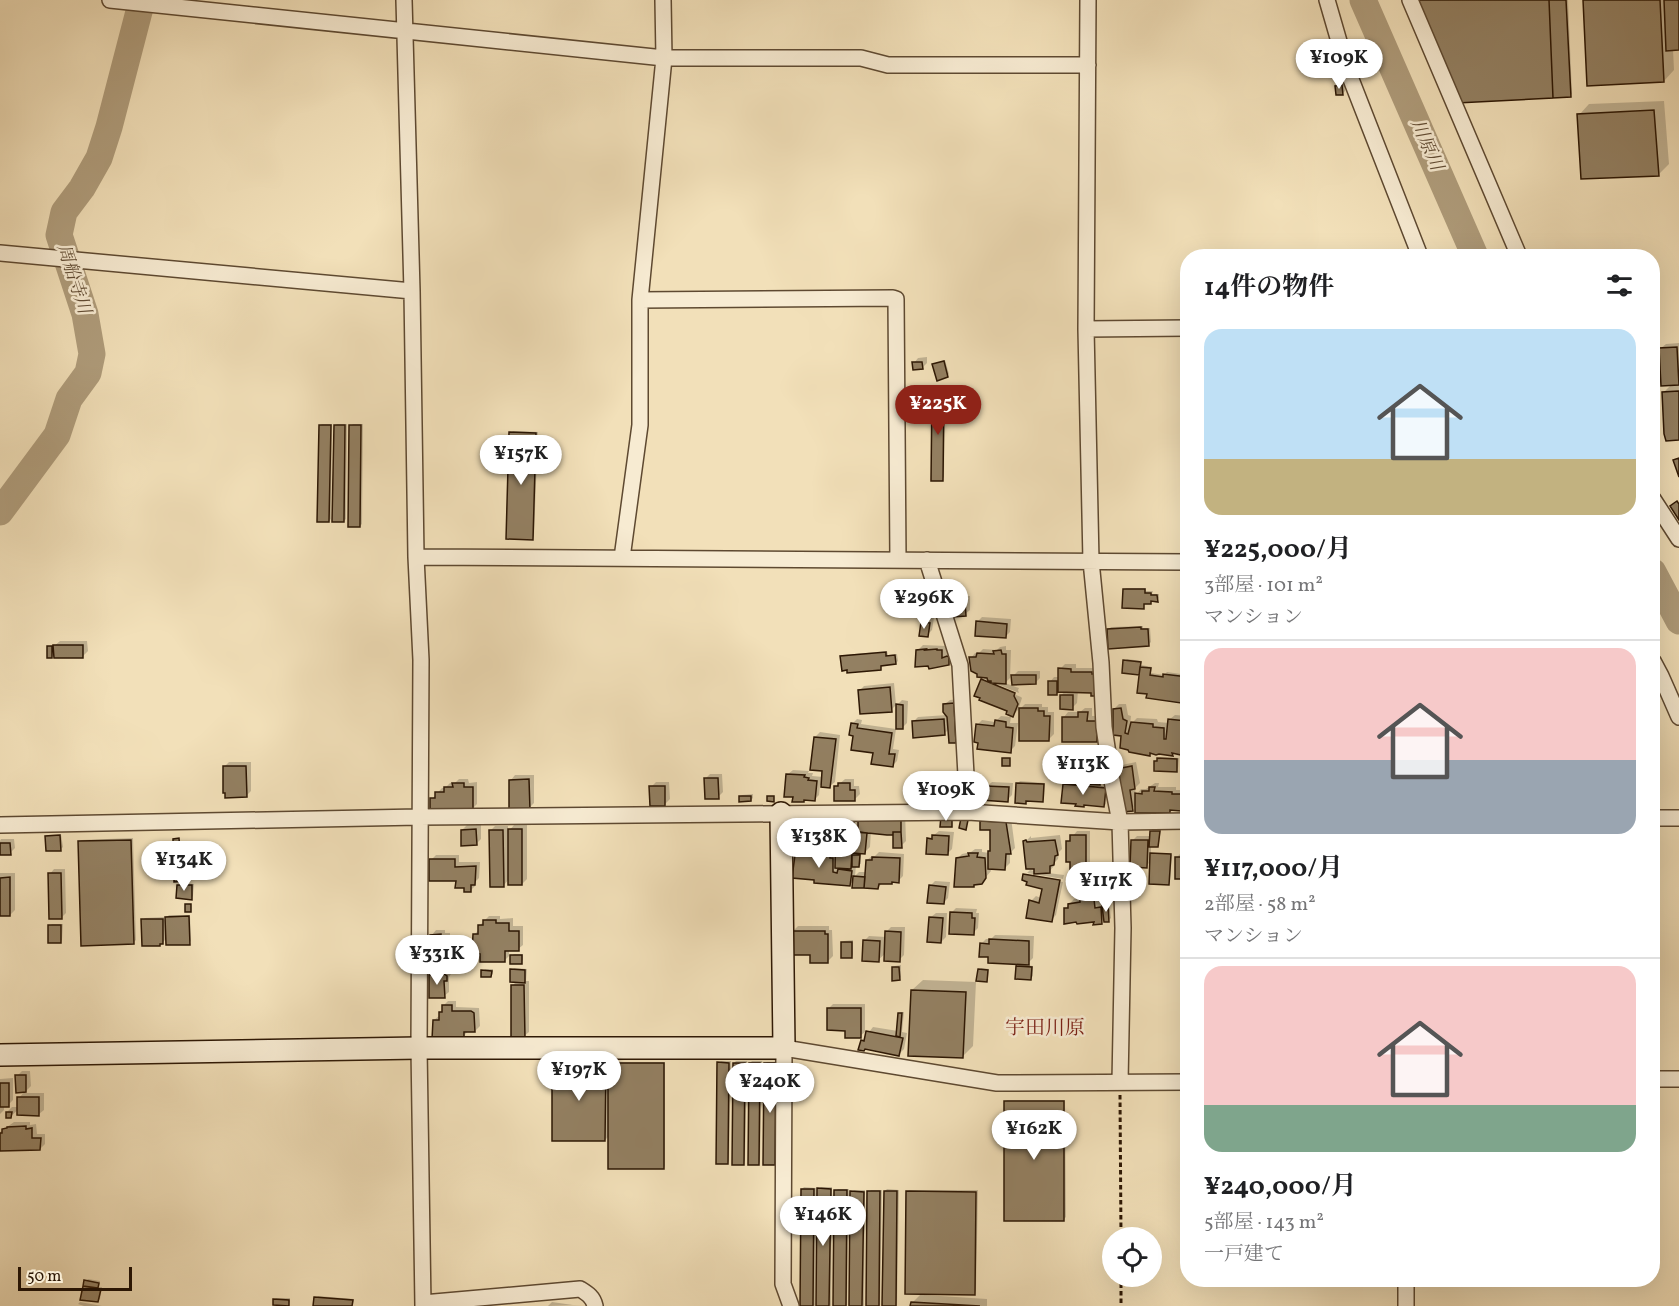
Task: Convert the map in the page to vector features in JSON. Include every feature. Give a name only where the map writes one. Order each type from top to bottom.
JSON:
[{"type":"street","points":[[110,0],[664,58],[861,58],[888,65],[1088,65]]},
{"type":"street","points":[[404,0],[416,557],[421,660],[419,1048],[423,1305],[580,1289],[594,1299],[595,1306]]},
{"type":"street","points":[[622,558],[640,425],[640,300],[664,58],[663,0]]},
{"type":"street","points":[[1088,0],[1086,329],[1091,561],[1101,663],[1104,727],[1120,822],[1123,928],[1120,1082]]},
{"type":"street","points":[[1327,0],[1347,69],[1417,249]]},
{"type":"street","points":[[1410,0],[1516,249]]},
{"type":"street","points":[[0,253],[412,291]]},
{"type":"street","points":[[640,300],[893,298],[896,300],[898,560]]},
{"type":"street","points":[[1086,329],[1180,328]]},
{"type":"street","points":[[1660,510],[1679,539]]},
{"type":"street","points":[[416,557],[1180,562]]},
{"type":"street","points":[[927,560],[960,665],[968,812]]},
{"type":"street","points":[[1660,674],[1679,717]]},
{"type":"street","points":[[0,825],[420,817],[968,812],[1120,822],[1180,821]]},
{"type":"street","points":[[781,813],[784,1048],[783,1284],[791,1306]]},
{"type":"street","points":[[1660,818],[1679,818]]},
{"type":"street","points":[[0,1055],[419,1048],[784,1048],[997,1083],[1180,1082]]},
{"type":"street","points":[[1660,1079],[1679,1079]]},
{"type":"street","points":[[1406,1287],[1406,1306]]},
{"type":"path","points":[[1120,1082],[1121,1227]]},
{"type":"path","points":[[1121,1287],[1121,1306]]},
{"type":"building","points":[[1417,0],[1549,0],[1553,98],[1457,103]]},
{"type":"building","points":[[1549,0],[1566,0],[1571,97],[1553,98]]},
{"type":"building","points":[[1583,0],[1660,0],[1664,82],[1587,86]]},
{"type":"building","points":[[1664,0],[1679,0],[1679,50],[1666,51]]},
{"type":"building","points":[[1342,85],[1343,95],[1336,95],[1335,86]]},
{"type":"building","points":[[1654,110],[1659,176],[1581,179],[1577,114]]},
{"type":"building","points":[[1677,347],[1679,385],[1661,386],[1660,348]]},
{"type":"building","points":[[944,361],[948,377],[937,381],[932,364]]},
{"type":"building","points":[[912,362],[922,362],[923,369],[913,370]]},
{"type":"building","points":[[1679,391],[1679,440],[1666,441],[1662,392]]},
{"type":"building","points":[[932,392],[944,392],[943,481],[931,481]]},
{"type":"building","points":[[319,425],[331,425],[329,522],[317,522]]},
{"type":"building","points":[[334,425],[345,425],[344,522],[332,522]]},
{"type":"building","points":[[349,425],[361,425],[360,527],[348,527]]},
{"type":"building","points":[[509,432],[536,433],[533,540],[506,539]]},
{"type":"building","points":[[1679,458],[1679,477],[1673,460]]},
{"type":"building","points":[[1677,501],[1679,504],[1679,520],[1670,506]]},
{"type":"building","points":[[1123,589],[1145,589],[1145,593],[1157,595],[1158,602],[1151,601],[1151,604],[1144,604],[1144,609],[1122,608]]},
{"type":"building","points":[[951,601],[965,601],[966,616],[952,617]]},
{"type":"building","points":[[976,621],[1007,624],[1006,638],[975,636]]},
{"type":"building","points":[[921,622],[930,623],[928,637],[919,636]]},
{"type":"building","points":[[1141,627],[1141,629],[1148,629],[1149,646],[1108,649],[1107,629]]},
{"type":"building","points":[[53,645],[83,645],[83,658],[54,658]]},
{"type":"building","points":[[47,646],[52,646],[52,658],[47,658]]},
{"type":"building","points":[[916,650],[942,650],[942,658],[949,657],[949,665],[929,669],[928,666],[915,667]]},
{"type":"building","points":[[1001,650],[1002,654],[1006,654],[1006,684],[991,683],[987,678],[977,677],[977,674],[971,671],[969,657],[976,657],[977,653],[994,654],[993,651]]},
{"type":"building","points":[[886,652],[886,656],[895,655],[896,664],[881,666],[881,670],[847,673],[847,670],[842,671],[840,656]]},
{"type":"building","points":[[1123,660],[1141,662],[1139,675],[1122,673]]},
{"type":"building","points":[[1140,667],[1151,668],[1150,675],[1180,676],[1180,703],[1146,698],[1147,694],[1137,693]]},
{"type":"building","points":[[1058,668],[1071,669],[1071,672],[1098,674],[1098,696],[1091,696],[1091,693],[1058,692]]},
{"type":"building","points":[[1011,675],[1036,675],[1036,684],[1012,685]]},
{"type":"building","points":[[981,679],[1015,693],[1018,704],[1013,717],[1006,714],[1007,711],[974,696]]},
{"type":"building","points":[[1048,681],[1057,681],[1057,695],[1048,695]]},
{"type":"building","points":[[890,687],[892,712],[860,714],[858,690]]},
{"type":"building","points":[[1060,695],[1073,695],[1073,710],[1060,709]]},
{"type":"building","points":[[954,703],[956,743],[949,743],[947,717],[943,712],[943,704]]},
{"type":"building","points":[[896,704],[903,705],[903,729],[896,729]]},
{"type":"building","points":[[1019,708],[1038,708],[1038,711],[1044,711],[1044,716],[1050,716],[1049,741],[1019,741]]},
{"type":"building","points":[[1121,708],[1123,719],[1127,721],[1125,733],[1128,734],[1131,722],[1153,724],[1153,727],[1164,728],[1164,739],[1166,739],[1168,719],[1180,720],[1180,755],[1150,753],[1150,756],[1120,748],[1121,736],[1113,735],[1113,709]]},
{"type":"building","points":[[1078,712],[1088,712],[1087,721],[1097,721],[1097,742],[1062,742],[1062,717],[1078,717]]},
{"type":"building","points":[[944,719],[945,735],[913,738],[912,721]]},
{"type":"building","points":[[995,720],[1006,722],[1006,727],[1013,728],[1011,753],[977,749],[978,743],[974,742],[976,724],[994,726]]},
{"type":"building","points":[[851,723],[858,724],[857,728],[892,733],[889,754],[895,754],[893,767],[871,764],[873,753],[851,750],[853,736],[849,735]]},
{"type":"building","points":[[814,737],[836,739],[830,788],[821,787],[822,771],[810,770]]},
{"type":"building","points":[[1065,754],[1099,757],[1098,769],[1064,766]]},
{"type":"building","points":[[1002,758],[1010,758],[1010,766],[1002,766]]},
{"type":"building","points":[[1157,758],[1177,759],[1177,772],[1154,771],[1154,761],[1157,761]]},
{"type":"building","points":[[223,766],[246,766],[247,797],[225,798]]},
{"type":"building","points":[[1132,766],[1135,789],[1130,790],[1133,811],[1123,812],[1116,769]]},
{"type":"building","points":[[1067,771],[1100,773],[1100,785],[1066,783]]},
{"type":"building","points":[[786,774],[805,775],[804,777],[809,778],[808,780],[817,781],[815,801],[792,802],[793,797],[784,797]]},
{"type":"building","points":[[704,778],[718,778],[719,799],[705,799]]},
{"type":"building","points":[[529,779],[530,810],[509,810],[509,780]]},
{"type":"building","points":[[452,783],[464,783],[464,787],[473,787],[473,810],[430,810],[430,798],[435,798],[435,792],[444,792],[444,787],[453,787]]},
{"type":"building","points":[[838,783],[850,783],[850,790],[855,790],[855,801],[834,801],[834,786],[838,786]]},
{"type":"building","points":[[1016,783],[1044,784],[1043,802],[1015,803]]},
{"type":"building","points":[[1063,784],[1106,788],[1104,807],[1084,805],[1084,807],[1061,803]]},
{"type":"building","points":[[649,786],[665,786],[665,806],[650,806]]},
{"type":"building","points":[[985,786],[1009,787],[1008,802],[981,800],[982,789],[985,789]]},
{"type":"building","points":[[1149,787],[1155,787],[1154,791],[1180,794],[1180,811],[1135,813],[1135,793],[1142,794],[1142,791],[1149,791]]},
{"type":"building","points":[[739,796],[751,796],[751,801],[739,802]]},
{"type":"building","points":[[767,796],[774,796],[774,802],[767,801]]},
{"type":"building","points":[[901,816],[901,832],[893,832],[893,835],[858,832],[858,817]]},
{"type":"building","points":[[941,816],[952,817],[952,827],[940,827]]},
{"type":"building","points":[[795,817],[807,818],[806,826],[800,826],[798,835],[794,834]]},
{"type":"building","points":[[815,817],[835,818],[834,830],[821,830],[821,825],[815,823]]},
{"type":"building","points":[[836,818],[854,818],[851,869],[835,868]]},
{"type":"building","points":[[961,818],[968,820],[966,830],[959,828]]},
{"type":"building","points":[[980,821],[1006,822],[1011,854],[1006,854],[1005,870],[988,869],[990,830],[980,830]]},
{"type":"building","points":[[476,829],[477,845],[461,846],[461,830]]},
{"type":"building","points":[[508,829],[522,829],[522,885],[508,885]]},
{"type":"building","points":[[489,830],[503,830],[504,887],[490,887]]},
{"type":"building","points":[[1150,831],[1160,831],[1158,847],[1149,847]]},
{"type":"building","points":[[799,832],[805,833],[803,848],[793,847],[794,834],[798,835]]},
{"type":"building","points":[[853,832],[867,833],[865,854],[852,853]]},
{"type":"building","points":[[893,832],[901,832],[902,848],[893,848]]},
{"type":"building","points":[[60,835],[61,851],[46,851],[45,836]]},
{"type":"building","points":[[932,835],[949,836],[948,855],[926,854],[927,838],[932,839]]},
{"type":"building","points":[[1070,835],[1086,835],[1086,878],[1070,878],[1070,862],[1066,862],[1066,841],[1070,841]]},
{"type":"building","points":[[179,838],[180,851],[173,852],[173,839]]},
{"type":"building","points":[[131,840],[134,944],[81,946],[78,841]]},
{"type":"building","points":[[1055,840],[1058,855],[1055,856],[1054,865],[1050,866],[1050,873],[1034,874],[1034,869],[1026,869],[1023,841],[1027,842]]},
{"type":"building","points":[[1131,840],[1148,840],[1147,868],[1130,867]]},
{"type":"building","points":[[0,843],[10,843],[11,855],[0,855]]},
{"type":"building","points":[[793,851],[830,854],[830,858],[833,858],[833,872],[837,873],[838,869],[852,871],[850,886],[814,883],[814,880],[792,878],[795,855]]},
{"type":"building","points":[[968,853],[978,853],[977,857],[985,858],[986,878],[982,884],[974,885],[974,887],[954,887],[956,858],[969,856]]},
{"type":"building","points":[[1150,853],[1171,854],[1169,885],[1149,884]]},
{"type":"building","points":[[852,855],[860,855],[859,867],[852,867]]},
{"type":"building","points":[[174,857],[188,857],[188,881],[174,882]]},
{"type":"building","points":[[872,857],[900,858],[899,883],[879,884],[878,889],[864,888],[866,860],[872,860]]},
{"type":"building","points":[[1175,857],[1180,857],[1180,879],[1175,879]]},
{"type":"building","points":[[429,859],[455,859],[455,867],[476,866],[475,885],[471,885],[471,892],[464,892],[464,888],[455,888],[456,881],[429,881]]},
{"type":"building","points":[[48,873],[61,873],[62,919],[49,919]]},
{"type":"building","points":[[1023,874],[1060,880],[1052,922],[1026,918],[1029,900],[1039,903],[1042,889],[1026,885],[1027,882],[1022,880]]},
{"type":"building","points":[[853,876],[865,877],[864,888],[852,888]]},
{"type":"building","points":[[10,877],[10,916],[0,916],[0,878]]},
{"type":"building","points":[[177,885],[192,885],[192,900],[176,898]]},
{"type":"building","points":[[929,885],[946,887],[944,904],[927,903]]},
{"type":"building","points":[[1094,899],[1095,908],[1101,907],[1102,924],[1093,925],[1094,922],[1077,924],[1076,922],[1064,924],[1064,908],[1068,908],[1068,904]]},
{"type":"building","points":[[185,904],[191,904],[191,912],[185,912]]},
{"type":"building","points":[[1108,904],[1109,922],[1104,922],[1102,905]]},
{"type":"building","points":[[950,912],[972,913],[972,918],[975,918],[974,935],[949,934]]},
{"type":"building","points":[[189,916],[190,945],[166,945],[165,917]]},
{"type":"building","points":[[929,917],[943,918],[941,943],[927,942]]},
{"type":"building","points":[[141,919],[163,919],[163,944],[142,946]]},
{"type":"building","points":[[483,920],[509,923],[509,931],[519,931],[519,951],[505,951],[505,962],[480,962],[480,954],[472,954],[473,934],[478,934],[478,925],[483,925]]},
{"type":"building","points":[[48,925],[61,925],[61,943],[48,943]]},
{"type":"building","points":[[791,931],[825,931],[825,934],[828,934],[828,963],[810,963],[810,955],[792,955]]},
{"type":"building","points":[[885,931],[901,932],[900,962],[884,961]]},
{"type":"building","points":[[441,934],[441,937],[446,937],[446,946],[460,946],[460,949],[471,950],[471,961],[431,962],[430,935]]},
{"type":"building","points":[[989,939],[1029,941],[1029,965],[988,963],[988,957],[979,957],[980,943],[989,944]]},
{"type":"building","points":[[863,940],[880,941],[879,962],[862,961]]},
{"type":"building","points":[[841,942],[852,942],[852,958],[841,958]]},
{"type":"building","points":[[510,955],[522,955],[522,964],[510,964]]},
{"type":"building","points":[[1016,966],[1032,967],[1031,980],[1015,979]]},
{"type":"building","points":[[892,967],[899,967],[900,980],[892,981]]},
{"type":"building","points":[[510,969],[525,970],[525,983],[510,982]]},
{"type":"building","points":[[978,969],[988,970],[987,982],[976,981]]},
{"type":"building","points":[[481,970],[492,971],[491,977],[481,977]]},
{"type":"building","points":[[444,974],[447,976],[447,981],[444,981],[445,998],[429,998],[429,975]]},
{"type":"building","points":[[511,985],[524,985],[525,1038],[511,1038]]},
{"type":"building","points":[[911,990],[966,992],[963,1058],[908,1056]]},
{"type":"building","points":[[442,1005],[452,1005],[452,1011],[474,1013],[475,1032],[464,1032],[464,1039],[432,1039],[433,1020],[439,1020]]},
{"type":"building","points":[[827,1008],[861,1008],[861,1038],[845,1038],[845,1031],[827,1030]]},
{"type":"building","points":[[898,1013],[902,1013],[900,1037],[896,1036]]},
{"type":"building","points":[[866,1031],[903,1038],[899,1056],[865,1049],[864,1051],[858,1050],[861,1040],[864,1041]]},
{"type":"building","points":[[717,1062],[729,1063],[728,1164],[716,1164]]},
{"type":"building","points":[[552,1063],[606,1063],[605,1141],[552,1141]]},
{"type":"building","points":[[608,1063],[664,1063],[664,1169],[608,1169]]},
{"type":"building","points":[[733,1063],[745,1063],[744,1165],[732,1165]]},
{"type":"building","points":[[749,1063],[760,1063],[759,1165],[748,1165]]},
{"type":"building","points":[[764,1063],[776,1063],[775,1165],[763,1165]]},
{"type":"building","points":[[15,1075],[26,1075],[26,1092],[16,1093]]},
{"type":"building","points":[[0,1083],[9,1083],[9,1107],[0,1107]]},
{"type":"building","points":[[17,1097],[39,1097],[39,1116],[17,1115]]},
{"type":"building","points":[[1004,1101],[1064,1101],[1064,1221],[1004,1221]]},
{"type":"building","points":[[6,1112],[12,1112],[11,1118],[6,1118]]},
{"type":"building","points":[[26,1126],[26,1129],[32,1128],[32,1138],[41,1138],[40,1150],[0,1151],[2,1129]]},
{"type":"building","points":[[817,1188],[831,1189],[829,1306],[816,1306]]},
{"type":"building","points":[[801,1189],[814,1189],[813,1306],[800,1306]]},
{"type":"building","points":[[834,1190],[847,1190],[846,1306],[833,1306]]},
{"type":"building","points":[[850,1191],[864,1192],[862,1306],[849,1306]]},
{"type":"building","points":[[867,1191],[880,1191],[879,1306],[866,1306]]},
{"type":"building","points":[[884,1191],[897,1191],[896,1306],[882,1306]]},
{"type":"building","points":[[906,1191],[976,1192],[975,1295],[905,1294]]},
{"type":"building","points":[[84,1280],[99,1283],[98,1288],[83,1286]]},
{"type":"building","points":[[83,1286],[101,1289],[98,1302],[80,1300]]},
{"type":"building","points":[[314,1297],[353,1300],[352,1306],[313,1306]]},
{"type":"building","points":[[273,1299],[289,1300],[289,1306],[273,1305]]},
{"type":"building","points":[[911,1302],[980,1306],[910,1306]]},
{"type":"waterway","name":"周船寺川","points":[[0,512],[57,435],[69,399],[88,373],[92,354],[85,314],[59,235],[64,212],[82,188],[99,158],[142,0]]},
{"type":"waterway","name":"川原川","points":[[1363,0],[1472,249]]},
{"type":"waterway","name":"川原川","points":[[1660,585],[1679,621]]},
{"type":"district","name":"宇田川原","points":[[1045,1029]]}]
